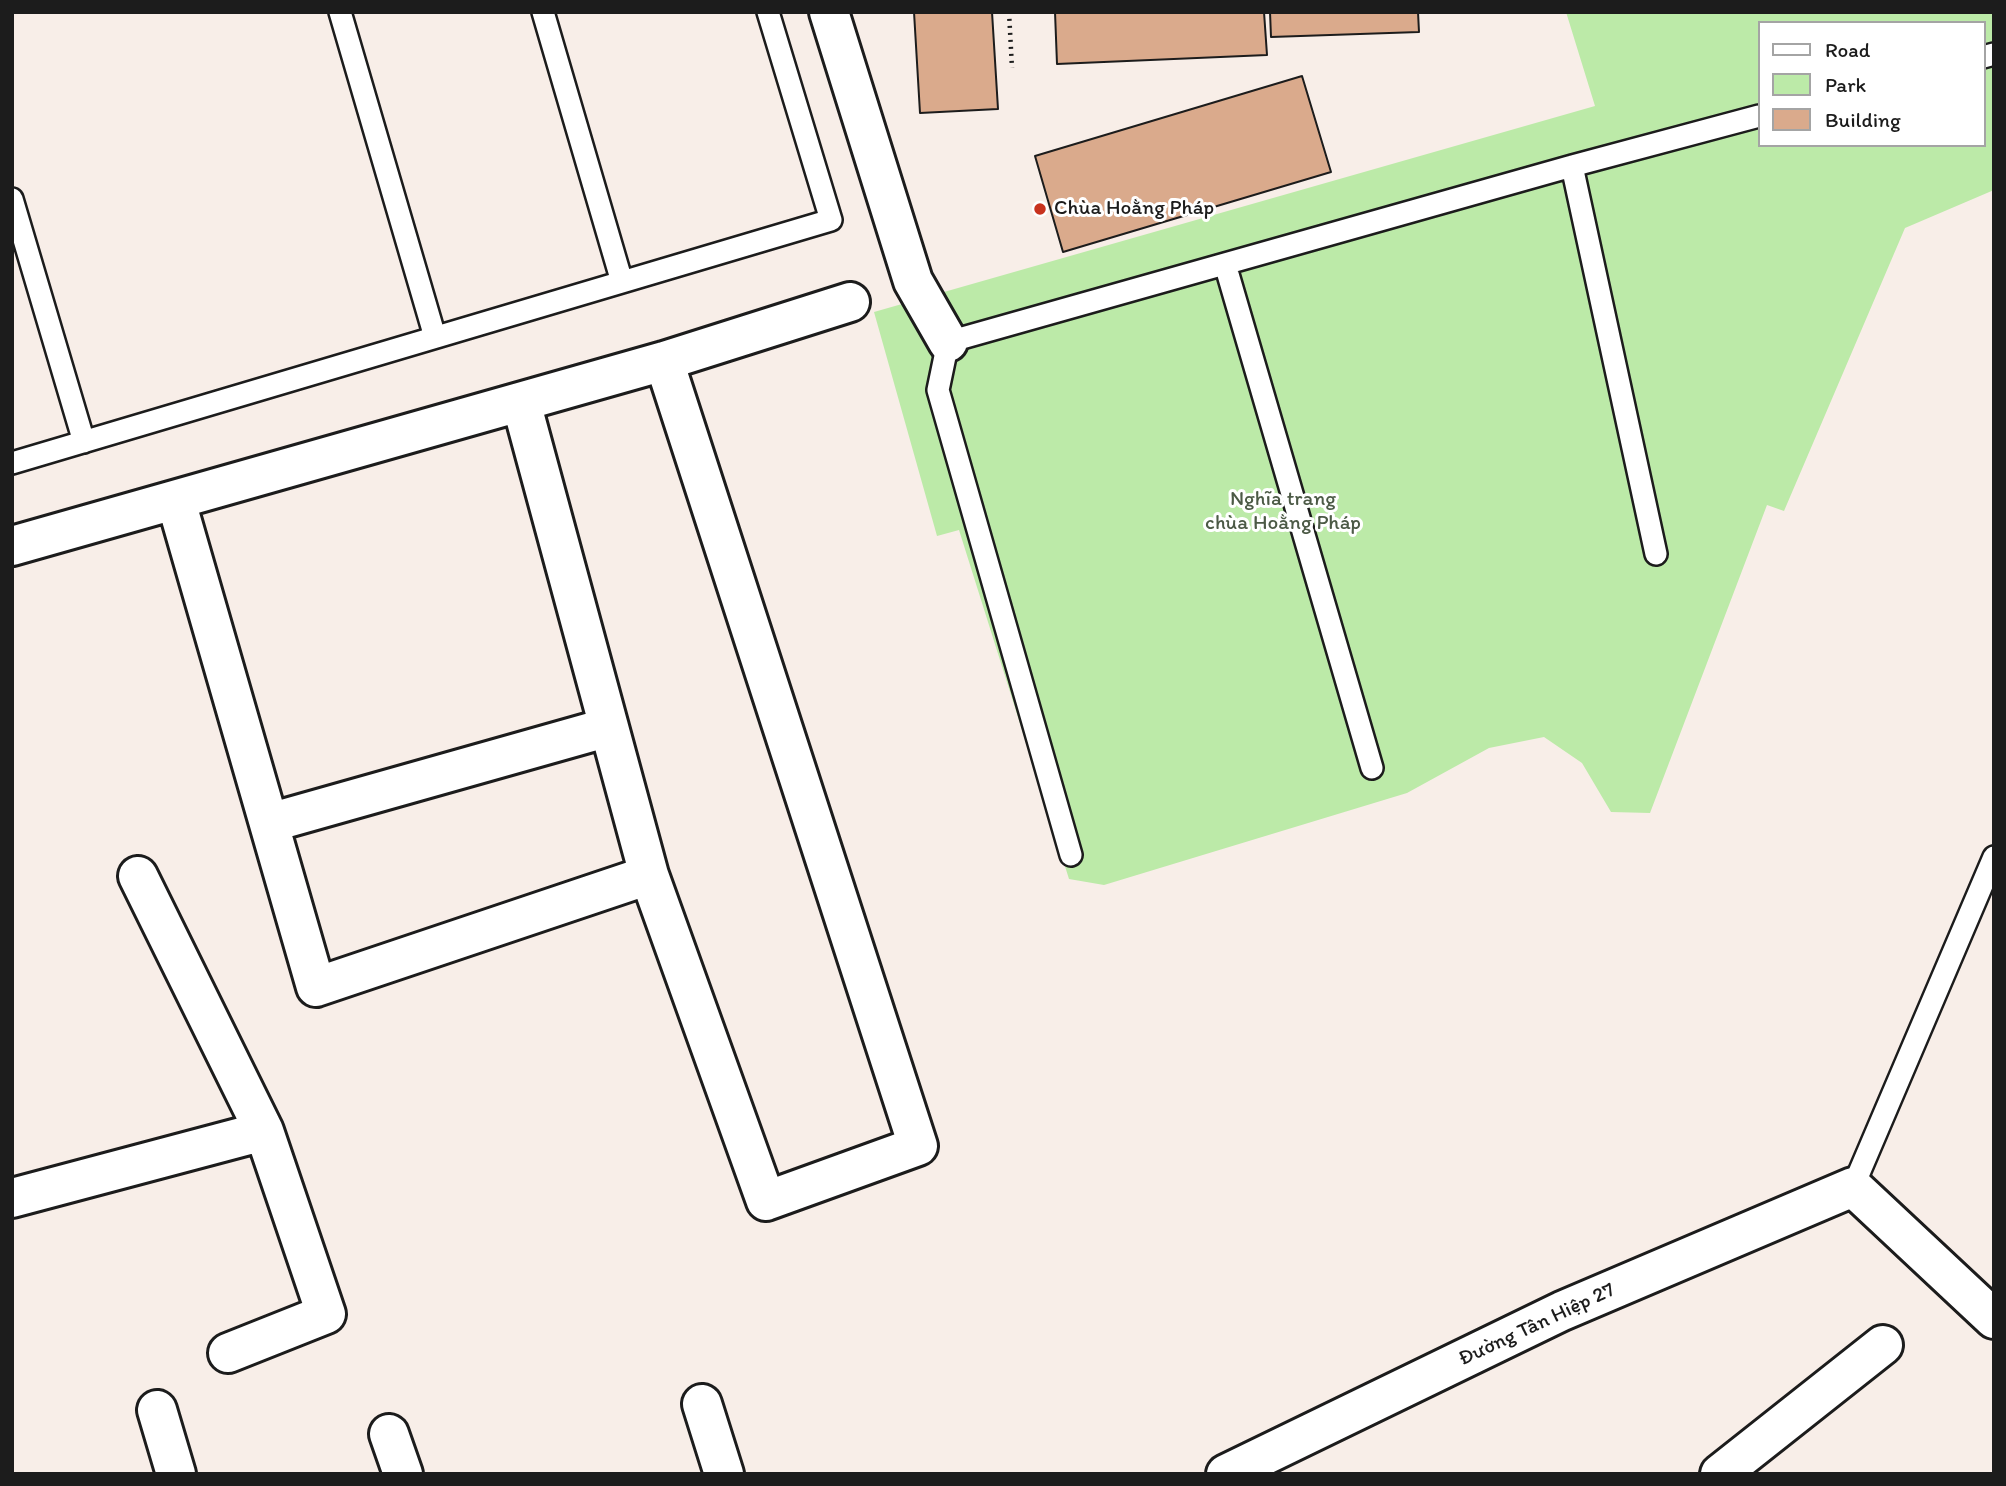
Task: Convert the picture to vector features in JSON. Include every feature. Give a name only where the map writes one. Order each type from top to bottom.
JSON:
[{"type":"street","points":[[830,12],[913,281],[948,342]]},
{"type":"street","points":[[12,546],[664,361],[850,302]]},
{"type":"street","points":[[521,402],[649,875],[766,1201],[918,1146],[664,361]]},
{"type":"street","points":[[176,501],[316,987],[649,875]]},
{"type":"street","points":[[269,823],[608,727]]},
{"type":"street","points":[[138,876],[264,1132],[327,1314],[228,1353]]},
{"type":"street","points":[[12,1198],[264,1132]]},
{"type":"street","points":[[1853,1187],[1994,1319]]},
{"type":"street","name":"Đường Tân Hiệp 27","points":[[1226,1474],[1562,1311],[1853,1187]]},
{"type":"street","points":[[1720,1474],[1883,1345]]},
{"type":"street","points":[[702,1404],[724,1474]]},
{"type":"street","points":[[157,1410],[176,1474]]},
{"type":"street","points":[[389,1434],[403,1474]]},
{"type":"lane","points":[[340,12],[435,337]]},
{"type":"lane","points":[[543,12],[622,282]]},
{"type":"lane","points":[[12,463],[831,220],[768,12]]},
{"type":"lane","points":[[1071,855],[938,390],[948,342],[1758,116]]},
{"type":"lane","points":[[1572,166],[1656,554]]},
{"type":"lane","points":[[12,199],[84,442]]},
{"type":"lane","points":[[1226,264],[1371,768]]},
{"type":"lane","points":[[1853,1187],[1994,857]]},
{"type":"path","points":[[1009,12],[1012,68]]},
{"type":"green space","name":"Nghĩa trang chùa Hoằng Pháp","points":[[1566,12],[1994,12],[1994,190],[1905,228],[1784,511],[1767,505],[1650,813],[1611,812],[1582,763],[1544,737],[1489,748],[1407,793],[1104,885],[1069,879],[959,530],[937,536],[874,312],[1595,106]]},
{"type":"building","points":[[914,12],[992,12],[998,109],[920,113]]},
{"type":"building","points":[[1055,12],[1264,12],[1267,55],[1057,64]]},
{"type":"building","points":[[1270,12],[1418,12],[1419,32],[1271,37]]},
{"type":"building","points":[[1302,76],[1331,172],[1063,252],[1035,156]]},
{"type":"place","name":"Chùa Hoằng Pháp","points":[[1040,209]]}]
